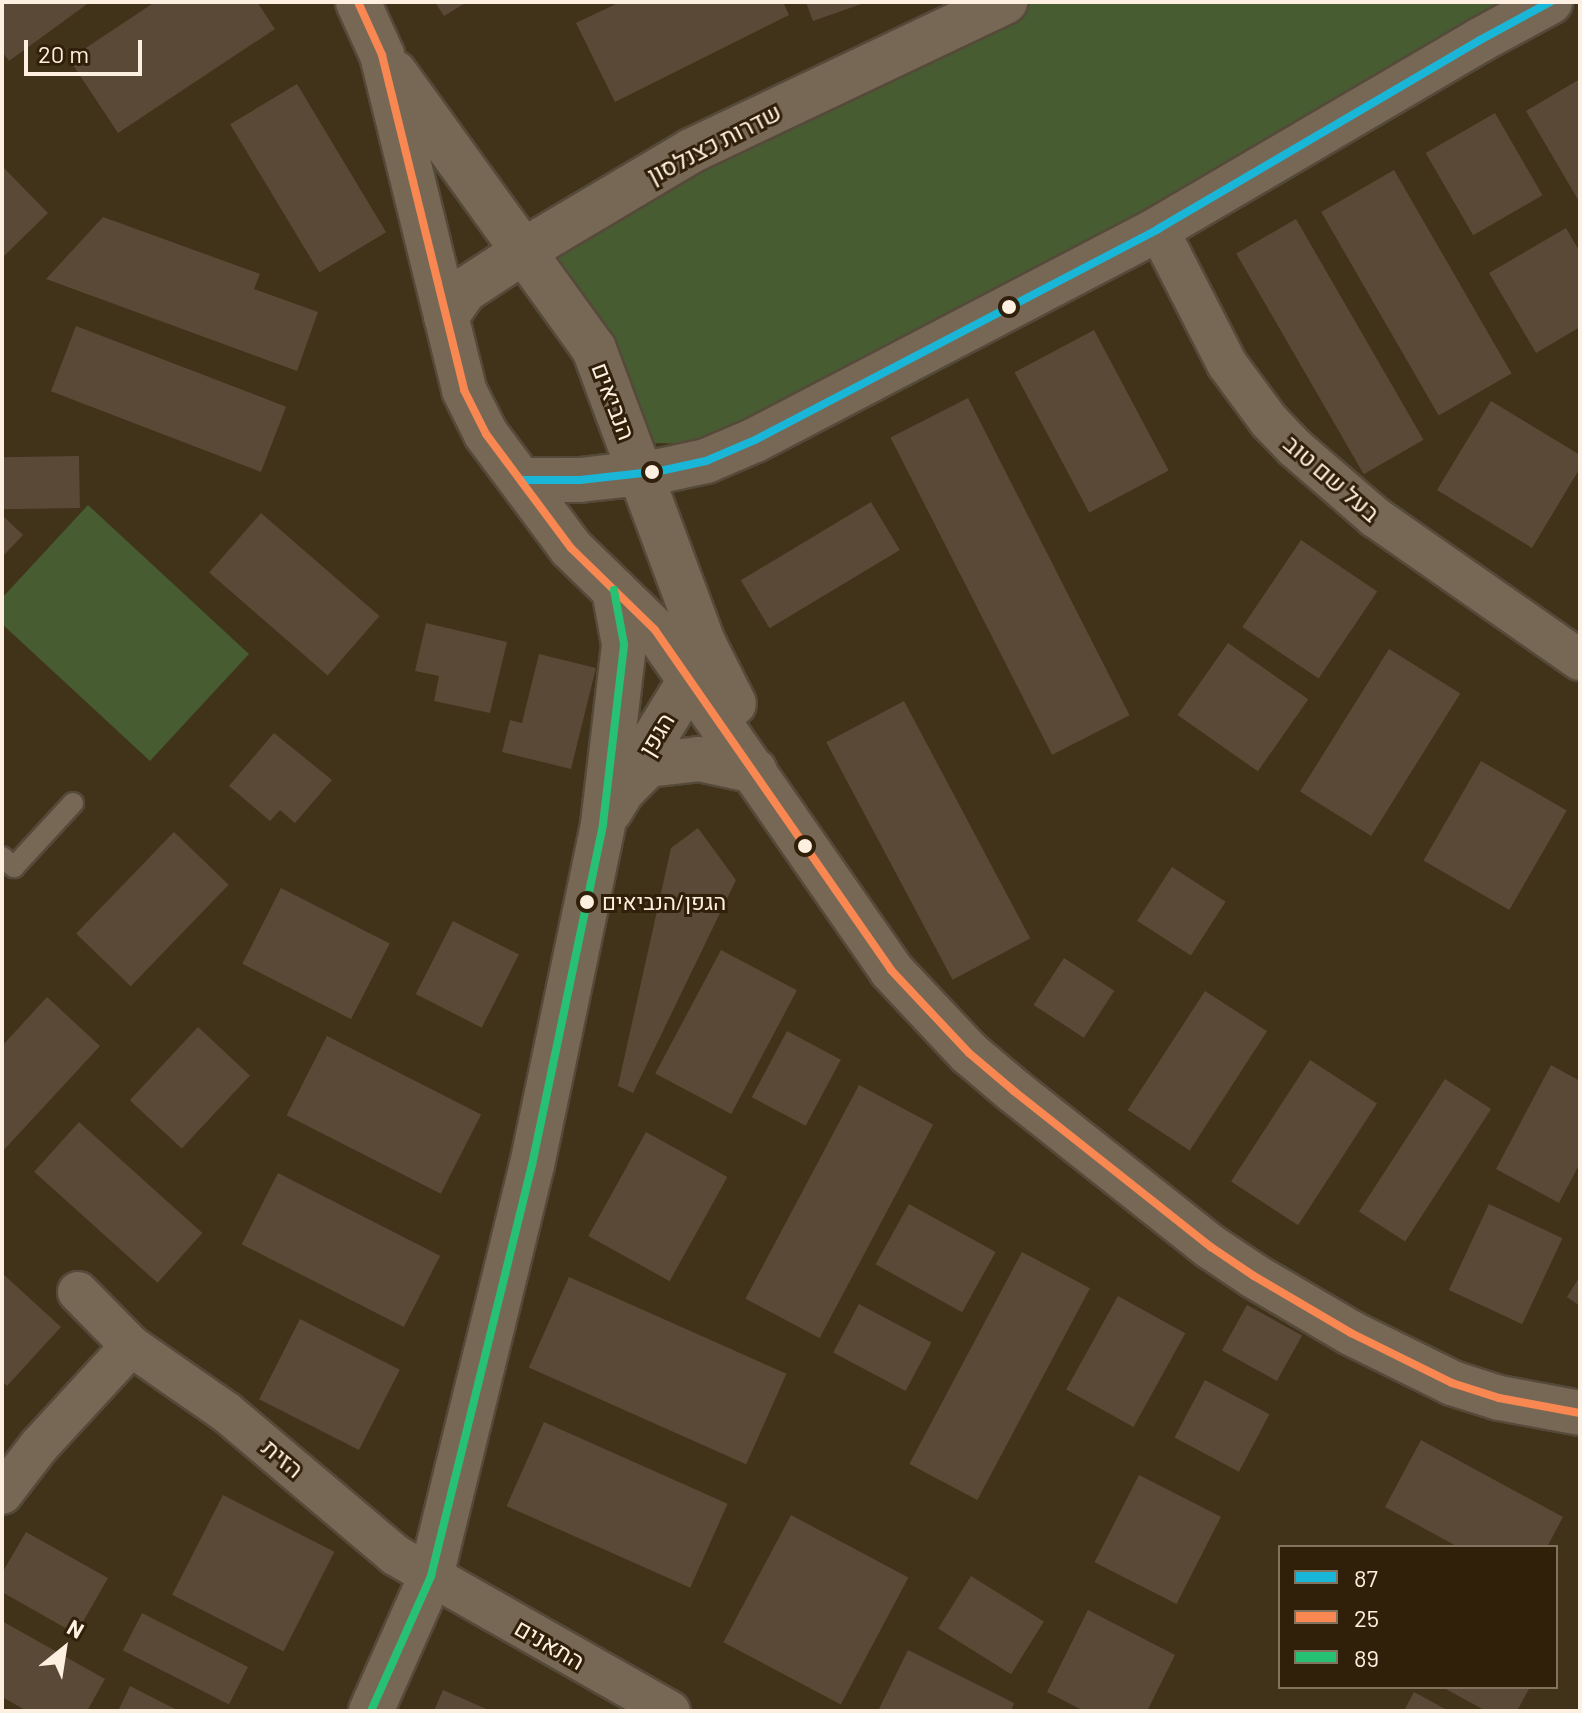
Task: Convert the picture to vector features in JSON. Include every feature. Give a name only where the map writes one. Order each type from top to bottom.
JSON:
[{"type":"street","name":"הנביאים","points":[[358,2],[382,55],[464,390],[486,434],[571,548],[655,630],[697,661],[797,830]]},
{"type":"street","name":"שדרות כצנלסון","points":[[446,317],[465,290],[525,250],[691,151],[1005,2]]},
{"type":"street","points":[[522,480],[580,480],[706,461],[755,440],[1158,229],[1550,2]]},
{"type":"street","name":"הנביאים","points":[[382,55],[594,349],[641,472],[697,661],[755,771],[891,970],[927,1011],[969,1053],[1025,1100],[1211,1247],[1351,1333],[1452,1383],[1499,1398],[1580,1413]]},
{"type":"street","name":"בעל שם טוב","points":[[1158,229],[1227,364],[1269,421],[1295,448],[1375,517],[1580,660]]},
{"type":"street","name":"הגפן","points":[[371,1711],[431,1576],[532,1165],[613,807],[624,644],[614,590]]},
{"type":"street","name":"הגפן","points":[[613,807],[697,661]]},
{"type":"street","points":[[613,807],[648,765],[699,759],[755,771]]},
{"type":"street","name":"הזית","points":[[78,1292],[131,1346],[226,1412],[395,1555],[431,1576]]},
{"type":"street","points":[[2,1494],[39,1446],[131,1346]]},
{"type":"street","name":"התאנים","points":[[431,1576],[670,1711]]},
{"type":"lane","points":[[2,857],[14,867],[73,803]]},
{"type":"green space","points":[[1015,2],[1519,2],[1265,151],[707,444],[649,443],[551,262],[636,197]]},
{"type":"green space","points":[[88,505],[249,654],[150,761],[2,624],[2,598]]},
{"type":"building","points":[[2,2],[90,2],[9,61],[2,51]]},
{"type":"building","points":[[155,2],[257,2],[275,29],[118,133],[69,59]]},
{"type":"building","points":[[435,2],[467,2],[444,16]]},
{"type":"building","points":[[620,2],[783,2],[789,15],[615,102],[576,23]]},
{"type":"building","points":[[806,2],[867,2],[813,21]]},
{"type":"building","points":[[1580,79],[1580,203],[1526,111]]},
{"type":"building","points":[[297,84],[386,232],[319,272],[230,124]]},
{"type":"building","points":[[1495,113],[1542,195],[1473,235],[1426,153]]},
{"type":"building","points":[[2,166],[48,213],[2,258]]},
{"type":"building","points":[[1394,170],[1512,374],[1439,416],[1321,212]]},
{"type":"building","points":[[103,217],[260,274],[254,289],[318,312],[297,371],[46,279]]},
{"type":"building","points":[[1296,219],[1424,440],[1364,474],[1236,254]]},
{"type":"building","points":[[1566,228],[1580,252],[1580,327],[1536,353],[1489,273]]},
{"type":"building","points":[[76,326],[286,407],[261,472],[51,391]]},
{"type":"building","points":[[1094,330],[1169,470],[1089,513],[1015,372]]},
{"type":"building","points":[[968,398],[1130,715],[1052,755],[890,437]]},
{"type":"building","points":[[1491,401],[1580,455],[1580,468],[1532,548],[1437,490]]},
{"type":"building","points":[[79,456],[80,508],[3,509],[2,457]]},
{"type":"building","points":[[871,502],[900,550],[770,628],[741,580]]},
{"type":"building","points":[[261,513],[379,616],[328,676],[209,573]]},
{"type":"building","points":[[2,515],[23,535],[2,557]]},
{"type":"building","points":[[1301,540],[1377,591],[1319,678],[1242,627]]},
{"type":"building","points":[[426,623],[507,642],[490,713],[434,701],[439,676],[415,671]]},
{"type":"building","points":[[1228,643],[1308,699],[1258,771],[1178,715]]},
{"type":"building","points":[[1389,649],[1460,694],[1371,836],[1300,791]]},
{"type":"building","points":[[539,654],[596,668],[571,769],[502,752],[510,720],[522,723]]},
{"type":"building","points":[[904,701],[1030,939],[953,980],[826,742]]},
{"type":"building","points":[[274,733],[332,780],[295,823],[280,810],[270,821],[229,786]]},
{"type":"building","points":[[1481,761],[1567,810],[1509,910],[1424,861]]},
{"type":"building","points":[[698,828],[736,880],[633,1093],[618,1086],[671,848]]},
{"type":"building","points":[[174,832],[229,885],[131,986],[76,933]]},
{"type":"building","points":[[1172,867],[1226,902],[1191,956],[1137,921]]},
{"type":"building","points":[[281,888],[390,943],[351,1019],[242,964]]},
{"type":"building","points":[[453,921],[519,955],[482,1028],[416,994]]},
{"type":"building","points":[[721,950],[797,990],[731,1114],[655,1074]]},
{"type":"building","points":[[1064,958],[1114,991],[1084,1038],[1034,1005]]},
{"type":"building","points":[[1205,991],[1267,1031],[1190,1150],[1128,1110]]},
{"type":"building","points":[[47,997],[100,1046],[2,1152],[2,1046]]},
{"type":"building","points":[[198,1027],[250,1075],[182,1149],[130,1100]]},
{"type":"building","points":[[787,1031],[841,1060],[806,1126],[752,1097]]},
{"type":"building","points":[[327,1036],[481,1115],[441,1194],[287,1115]]},
{"type":"building","points":[[1310,1060],[1377,1104],[1298,1225],[1231,1182]]},
{"type":"building","points":[[1551,1065],[1580,1081],[1580,1163],[1559,1203],[1496,1169]]},
{"type":"building","points":[[1445,1079],[1491,1109],[1405,1241],[1359,1212]]},
{"type":"building","points":[[859,1085],[933,1124],[820,1338],[745,1299]]},
{"type":"building","points":[[79,1122],[202,1233],[158,1283],[34,1172]]},
{"type":"building","points":[[646,1132],[727,1177],[670,1281],[588,1236]]},
{"type":"building","points":[[278,1173],[440,1256],[404,1327],[242,1244]]},
{"type":"building","points":[[909,1204],[996,1252],[962,1312],[876,1264]]},
{"type":"building","points":[[1489,1204],[1562,1238],[1522,1324],[1449,1290]]},
{"type":"building","points":[[1022,1252],[1090,1288],[977,1500],[909,1464]]},
{"type":"building","points":[[2,1273],[61,1327],[7,1386],[2,1381]]},
{"type":"building","points":[[1580,1276],[1580,1306],[1567,1297]]},
{"type":"building","points":[[569,1277],[786,1374],[746,1464],[529,1367]]},
{"type":"building","points":[[1118,1296],[1185,1333],[1133,1427],[1066,1390]]},
{"type":"building","points":[[859,1304],[931,1342],[906,1391],[833,1353]]},
{"type":"building","points":[[1247,1305],[1302,1336],[1277,1381],[1222,1350]]},
{"type":"building","points":[[300,1319],[400,1370],[359,1450],[259,1399]]},
{"type":"building","points":[[1205,1380],[1269,1414],[1239,1472],[1174,1437]]},
{"type":"building","points":[[544,1422],[728,1504],[690,1588],[507,1506]]},
{"type":"building","points":[[1421,1440],[1563,1517],[1548,1545],[1454,1545],[1385,1507]]},
{"type":"building","points":[[1139,1475],[1221,1517],[1176,1604],[1095,1562]]},
{"type":"building","points":[[223,1495],[334,1552],[284,1652],[172,1595]]},
{"type":"building","points":[[791,1515],[908,1577],[841,1705],[723,1642]]},
{"type":"building","points":[[26,1532],[108,1578],[76,1634],[2,1592],[2,1573]]},
{"type":"building","points":[[971,1576],[1044,1622],[1011,1674],[938,1629]]},
{"type":"building","points":[[1088,1610],[1175,1655],[1147,1711],[1084,1711],[1047,1692]]},
{"type":"building","points":[[142,1613],[248,1667],[229,1704],[123,1650]]},
{"type":"building","points":[[2,1621],[105,1679],[87,1711],[27,1711],[2,1697]]},
{"type":"building","points":[[908,1650],[1014,1703],[1011,1711],[878,1711]]},
{"type":"building","points":[[130,1686],[179,1711],[118,1711]]},
{"type":"building","points":[[1446,1689],[1529,1689],[1517,1711],[1486,1711]]},
{"type":"building","points":[[443,1690],[491,1711],[434,1711]]},
{"type":"building","points":[[1414,1692],[1449,1711],[1404,1711]]},
{"type":"transit line","name":"25","points":[[358,2],[382,55],[464,390],[486,434],[571,548],[655,630],[891,970],[969,1053],[1014,1091],[1211,1247],[1254,1276],[1351,1333],[1452,1383],[1499,1398],[1580,1413]]},
{"type":"transit line","name":"87","points":[[522,480],[580,480],[660,471],[706,461],[755,440],[1158,229],[1550,2]]},
{"type":"transit line","name":"89","points":[[371,1711],[431,1576],[532,1165],[603,824],[624,644],[614,590]]},
{"type":"place","name":"הגפן/הנביאים","points":[[587,902]]}]
